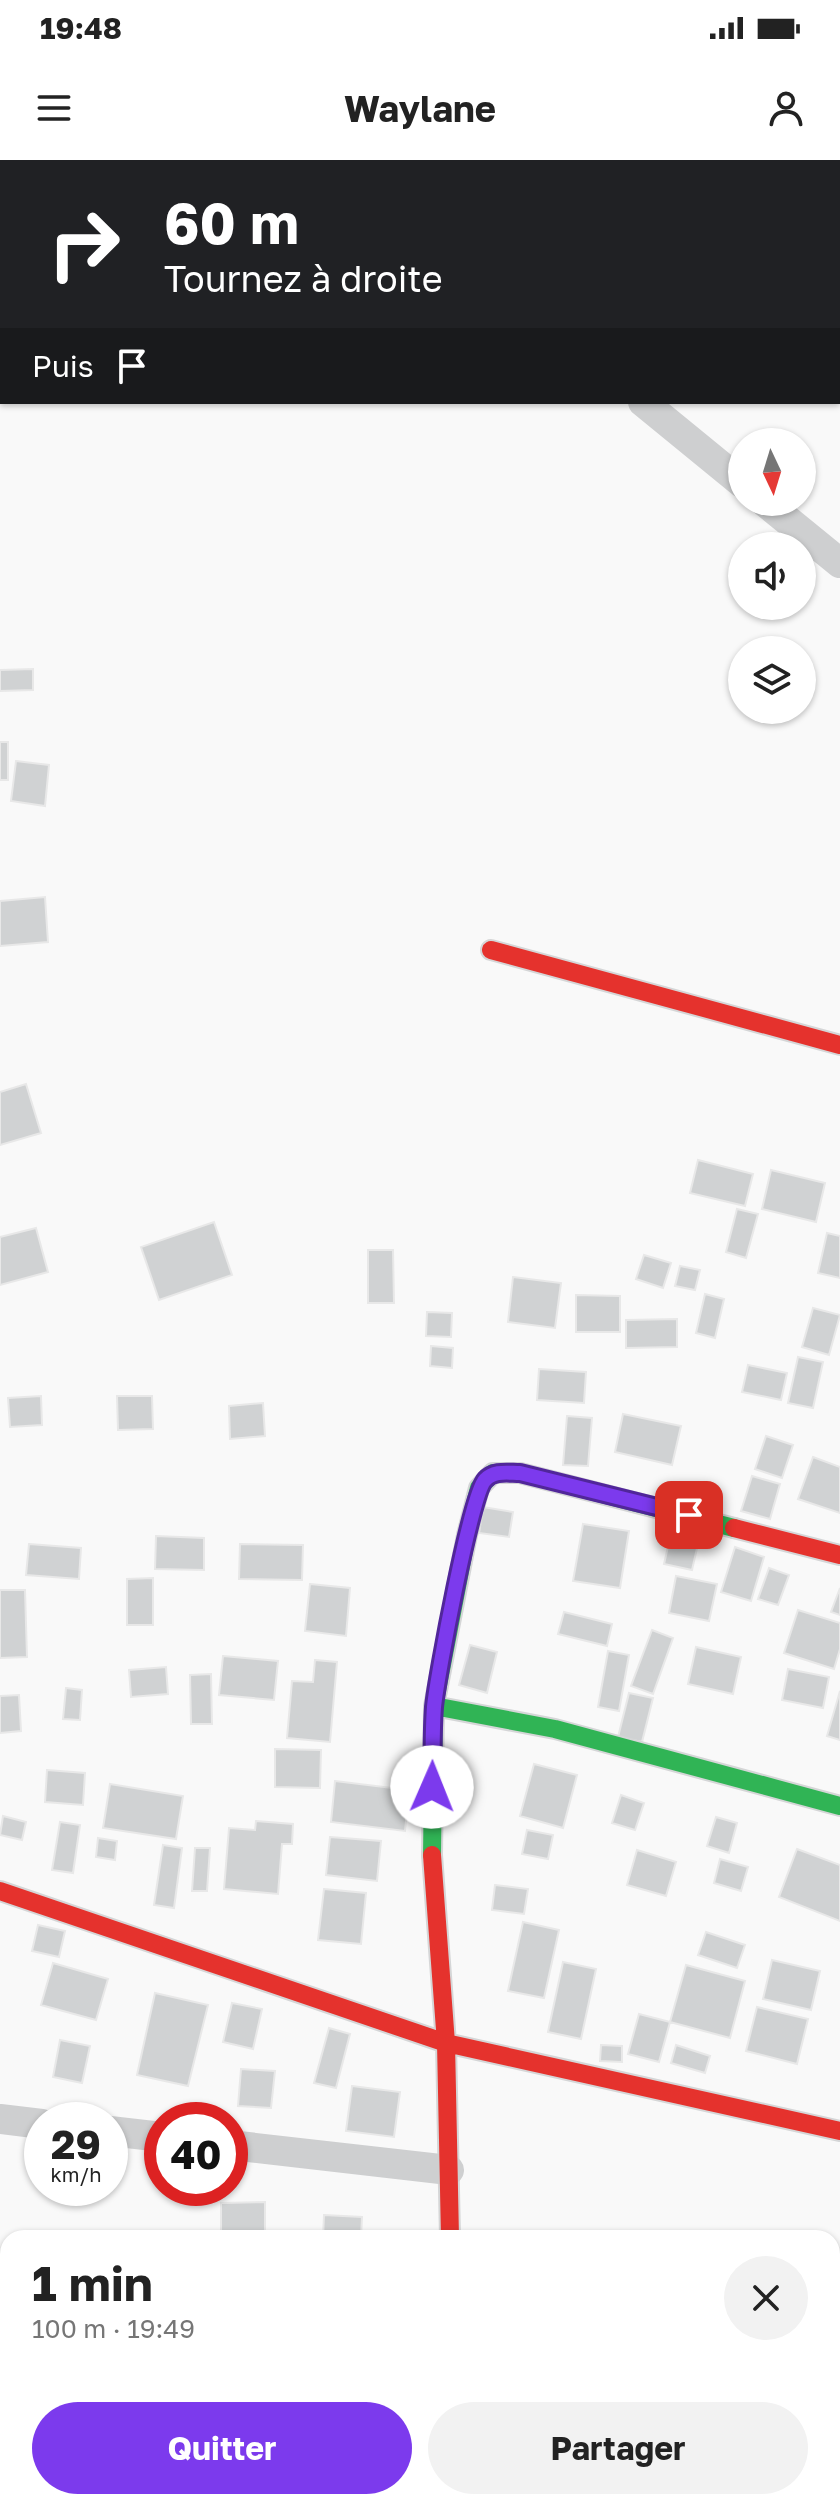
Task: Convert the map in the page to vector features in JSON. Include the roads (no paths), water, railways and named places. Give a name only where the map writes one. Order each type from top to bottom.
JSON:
[{"type":"street","points":[[645,404],[728,472]]},
{"type":"street","points":[[782,516],[840,563]]},
{"type":"street","points":[[491,950],[840,1045]]},
{"type":"street","points":[[450,2230],[446,2043],[431,1841],[434,1706],[479,1488],[493,1473],[520,1473],[840,1555]]},
{"type":"street","points":[[434,1706],[555,1729],[840,1806]]},
{"type":"street","points":[[0,1891],[446,2043],[840,2131]]},
{"type":"street","points":[[0,2119],[24,2122]]},
{"type":"street","points":[[248,2147],[449,2170]]}]
